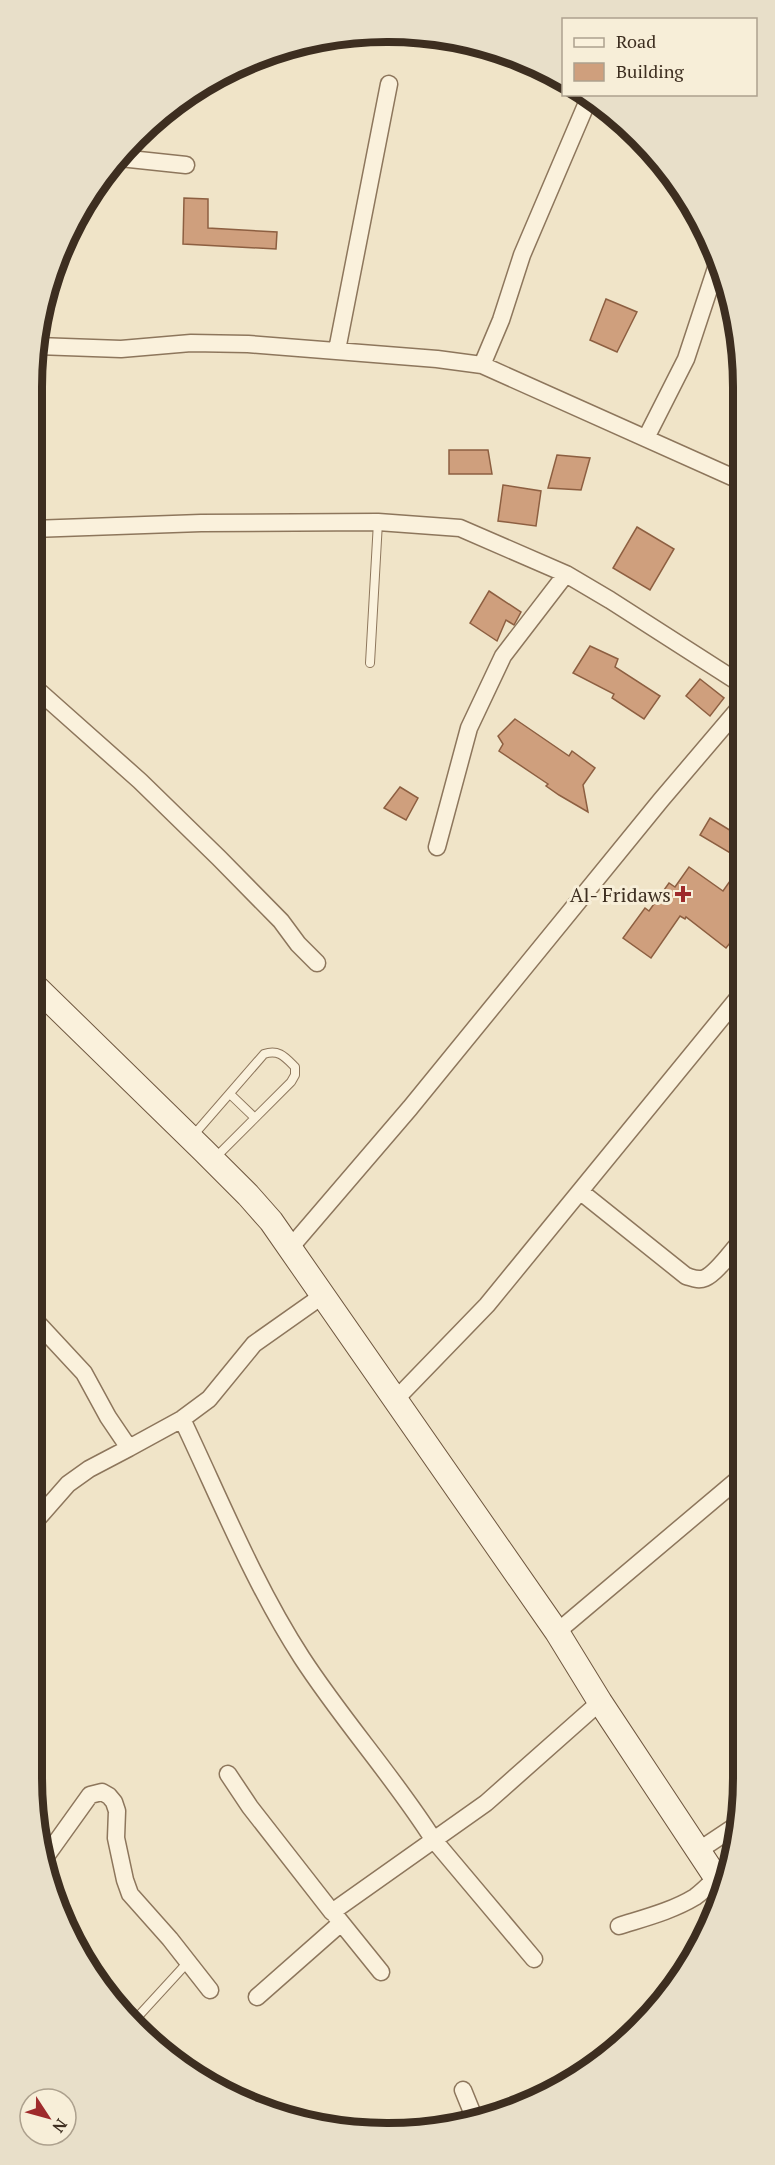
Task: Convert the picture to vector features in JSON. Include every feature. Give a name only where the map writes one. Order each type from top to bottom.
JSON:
[{"type":"street","points":[[337,350],[389,84]]},
{"type":"street","points":[[482,365],[501,320],[522,255],[586,105]]},
{"type":"street","points":[[129,159],[186,165]]},
{"type":"street","points":[[646,438],[686,359],[714,274]]},
{"type":"street","points":[[45,346],[121,349],[191,343],[248,344],[337,350],[482,365],[733,477]]},
{"type":"street","points":[[42,529],[201,523],[378,522],[460,528],[566,574],[733,679]]},
{"type":"street","points":[[437,848],[469,728],[502,656],[566,574]]},
{"type":"street","points":[[42,694],[140,781],[227,866],[317,963]]},
{"type":"street","points":[[290,1248],[410,1108],[661,800],[733,715]]},
{"type":"street","points":[[42,993],[248,1195],[290,1248],[557,1632],[600,1702],[718,1879]]},
{"type":"street","points":[[396,1399],[470,1323],[581,1192],[733,1004]]},
{"type":"street","points":[[581,1192],[686,1276],[697,1280],[706,1278],[733,1250]]},
{"type":"street","points":[[42,1514],[68,1484],[88,1469],[182,1419],[209,1399],[254,1344],[322,1296]]},
{"type":"street","points":[[42,1328],[84,1373],[108,1418],[129,1448]]},
{"type":"street","points":[[182,1419],[259,1583],[301,1657],[433,1839],[534,1959]]},
{"type":"street","points":[[557,1632],[733,1483]]},
{"type":"street","points":[[257,1997],[337,1917],[433,1839],[486,1803],[600,1702]]},
{"type":"street","points":[[228,1774],[250,1807],[381,1972]]},
{"type":"street","points":[[50,1850],[90,1795],[102,1792],[109,1796],[117,1811],[116,1838],[130,1894],[210,1990]]},
{"type":"street","points":[[698,1851],[729,1831]]},
{"type":"street","points":[[619,1926],[653,1916],[716,1885]]},
{"type":"street","points":[[463,2090],[472,2112]]},
{"type":"lane","points":[[370,663],[378,522]]},
{"type":"lane","points":[[191,1138],[264,1054],[273,1051],[280,1053],[295,1067],[295,1075],[291,1083],[213,1160]]},
{"type":"lane","points":[[230,1094],[254,1117]]},
{"type":"lane","points":[[138,2016],[188,1962]]},
{"type":"building","points":[[184,198],[208,199],[208,228],[277,232],[276,249],[183,244]]},
{"type":"building","points":[[606,299],[637,312],[617,352],[590,340]]},
{"type":"building","points":[[449,450],[488,450],[492,474],[449,474]]},
{"type":"building","points":[[557,455],[590,458],[581,490],[548,488]]},
{"type":"building","points":[[503,485],[541,491],[536,526],[498,521]]},
{"type":"building","points":[[637,527],[674,549],[650,590],[613,568]]},
{"type":"building","points":[[489,591],[521,612],[514,625],[506,620],[497,641],[470,623]]},
{"type":"building","points":[[590,646],[618,659],[615,667],[660,696],[644,719],[612,698],[614,694],[573,673]]},
{"type":"building","points":[[700,679],[724,698],[710,716],[686,696]]},
{"type":"building","points":[[515,719],[569,756],[572,751],[595,768],[583,785],[588,812],[559,795],[546,786],[548,784],[499,751],[503,744],[498,736]]},
{"type":"building","points":[[400,787],[418,798],[406,820],[384,808]]},
{"type":"building","points":[[710,818],[733,832],[733,855],[700,835]]},
{"type":"building","points":[[689,867],[723,891],[733,877],[733,939],[726,948],[686,917],[685,919],[680,916],[651,958],[623,938],[645,908],[649,911],[669,883],[675,887]]},
{"type":"place","name":"Al- Fridaws","points":[[683,894]]}]
